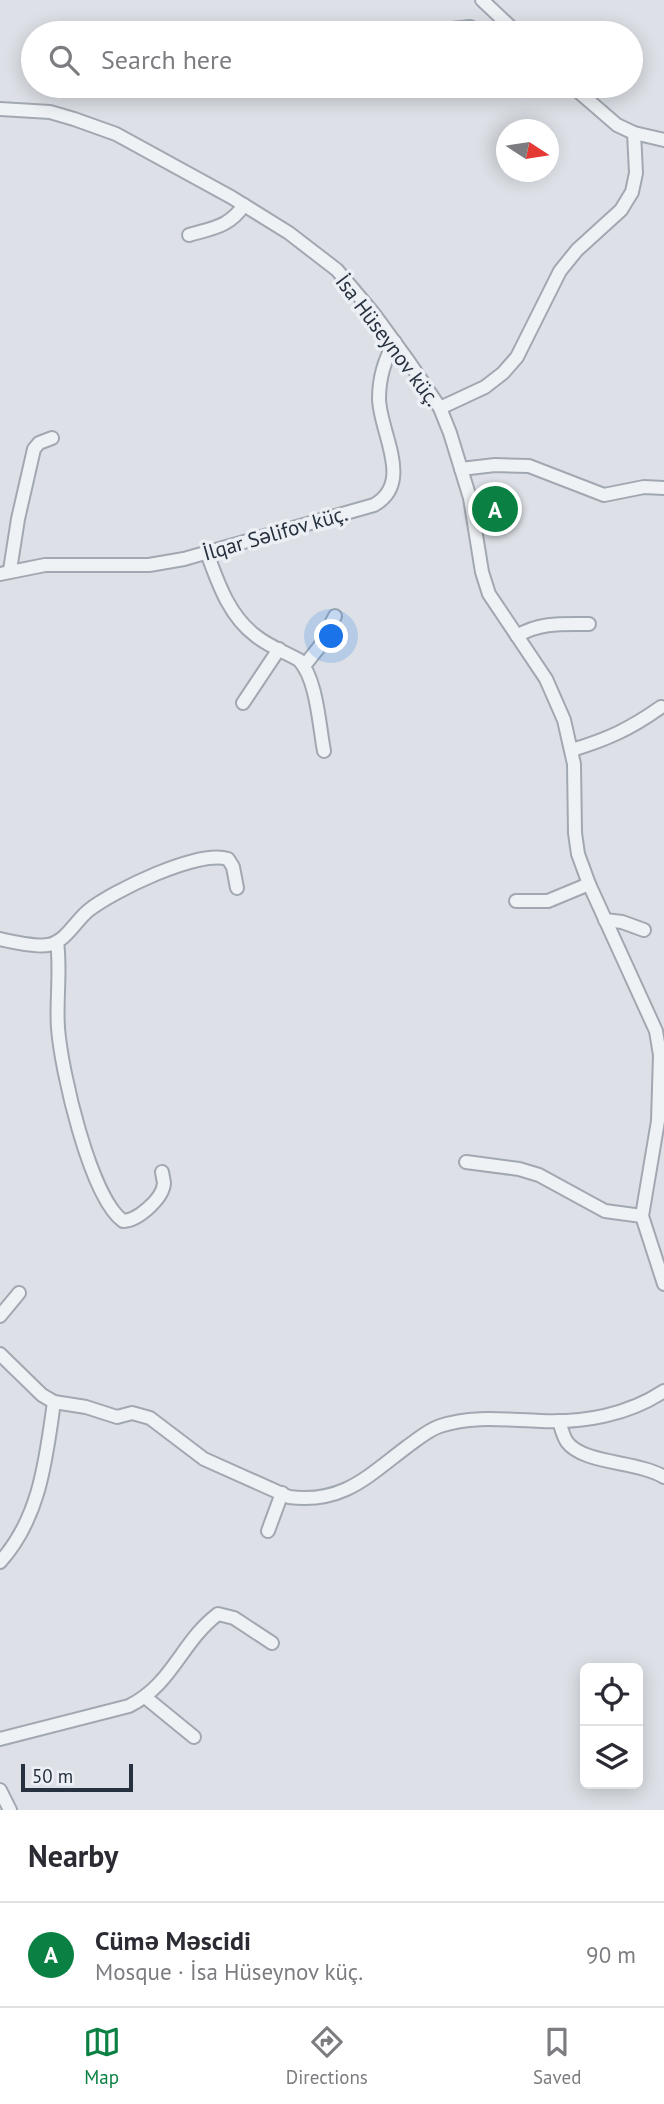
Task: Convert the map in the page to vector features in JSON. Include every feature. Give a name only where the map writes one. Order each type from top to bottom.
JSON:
[{"type":"street","points":[[482,0],[504,21]]},
{"type":"street","points":[[586,98],[617,125],[634,133],[664,140]]},
{"type":"street","name":"İsa Hüseynov küç.","points":[[0,109],[50,112],[116,134],[166,160],[289,233],[337,270],[395,342],[440,408],[470,498],[482,572],[489,594],[546,680],[564,720],[572,750],[575,833],[589,884],[662,1046],[658,1121],[642,1216],[664,1284]]},
{"type":"street","points":[[440,408],[485,387],[503,373],[517,357],[560,271],[577,250],[621,210],[632,192],[636,173],[634,133]]},
{"type":"street","points":[[189,235],[225,225],[235,219],[244,205]]},
{"type":"street","name":"İlqar Səlifov küç.","points":[[3,571],[45,565],[149,565],[207,552],[374,505],[386,499],[393,485],[394,470],[379,401],[384,360],[395,342]]},
{"type":"street","points":[[3,571],[34,449],[39,443],[51,438]]},
{"type":"street","points":[[461,470],[495,465],[529,466],[604,495],[644,487],[664,488]]},
{"type":"street","points":[[207,552],[220,588],[235,615],[255,636],[304,666],[311,684],[324,751]]},
{"type":"street","points":[[304,666],[320,646],[335,616]]},
{"type":"street","points":[[517,636],[546,624],[589,624]]},
{"type":"street","points":[[243,703],[279,649]]},
{"type":"street","points":[[572,750],[609,738],[635,725],[661,707]]},
{"type":"street","points":[[0,939],[47,945],[57,942],[90,909],[111,896],[169,869],[200,859],[219,856],[228,859],[233,867],[237,888]]},
{"type":"street","points":[[516,901],[548,901],[589,884]]},
{"type":"street","points":[[605,920],[622,922],[644,930]]},
{"type":"street","points":[[57,942],[58,1029],[69,1093],[96,1177],[116,1216],[123,1221],[138,1218],[161,1193],[164,1183],[162,1172]]},
{"type":"street","points":[[466,1162],[519,1169],[539,1175],[605,1210],[642,1216]]},
{"type":"street","points":[[0,1316],[19,1293]]},
{"type":"street","points":[[0,1354],[42,1395],[54,1402],[86,1407],[117,1417],[132,1413],[150,1418],[204,1459],[302,1499],[346,1491],[437,1427],[492,1418],[559,1421],[603,1417],[631,1408],[664,1391]]},
{"type":"street","points":[[0,1562],[13,1548],[28,1523],[47,1451],[54,1402]]},
{"type":"street","points":[[559,1421],[566,1441],[578,1452],[598,1459],[632,1464],[664,1478]]},
{"type":"street","points":[[268,1531],[282,1493]]},
{"type":"street","points":[[0,1739],[129,1706],[145,1698],[159,1685],[206,1623],[218,1614],[234,1618],[272,1643]]},
{"type":"street","points":[[145,1698],[194,1737]]},
{"type":"street","points":[[0,1790],[10,1810]]},
{"type":"place","name":"Cümə Məscidi","points":[[495,509]]}]
